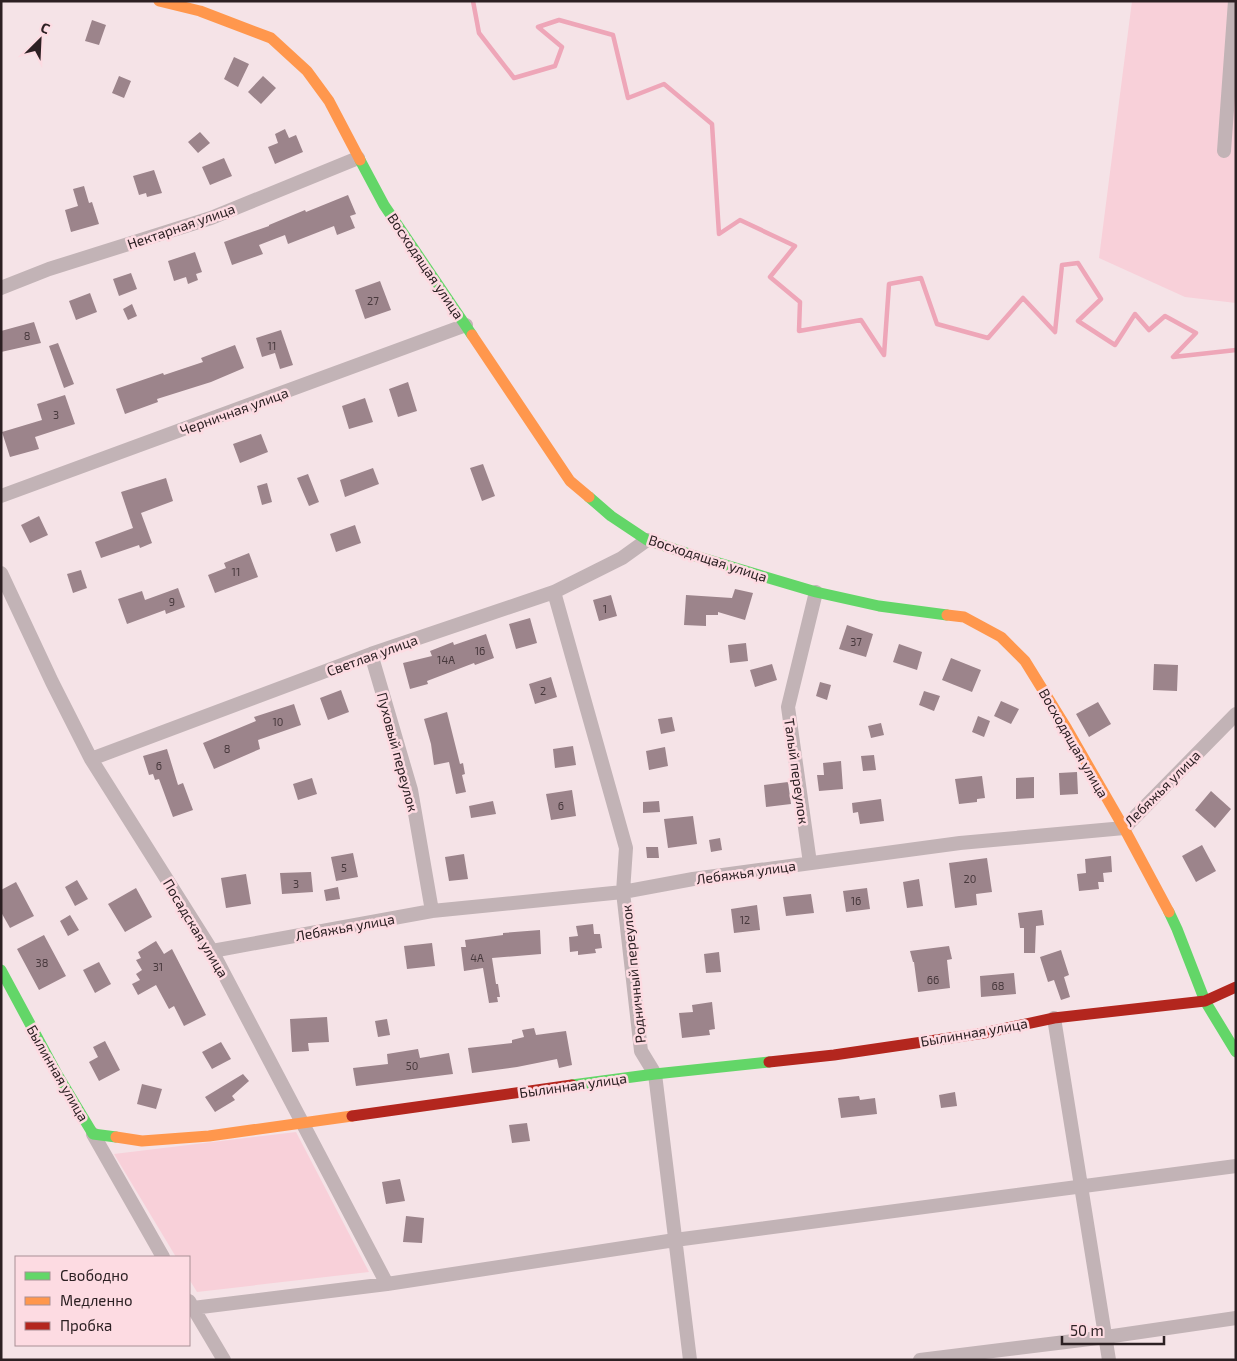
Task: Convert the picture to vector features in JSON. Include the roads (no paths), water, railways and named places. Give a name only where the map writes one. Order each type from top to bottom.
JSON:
[{"type":"street","name":"Восходящая улица","points":[[159,1],[200,11],[271,38],[307,71],[329,100],[384,205],[570,482],[611,516],[647,540],[692,555],[816,592],[879,606],[964,617],[1001,637],[1025,661],[1124,828],[1153,880],[1177,929],[1206,1002],[1236,1052]]},
{"type":"street","points":[[1224,151],[1235,1]]},
{"type":"street","name":"Нектарная улица","points":[[1,288],[50,269],[211,218],[358,158]]},
{"type":"street","name":"Черничная улица","points":[[1,496],[466,325]]},
{"type":"street","name":"Светлая улица","points":[[91,758],[371,654],[554,592],[622,558],[647,540]]},
{"type":"street","name":"Посадская улица","points":[[1,574],[52,682],[91,758],[212,951],[387,1284]]},
{"type":"street","name":"Родничный переулок","points":[[554,592],[626,848],[623,892],[641,1051],[655,1074],[690,1360]]},
{"type":"street","name":"Талый переулок","points":[[810,863],[788,707],[816,592]]},
{"type":"street","name":"Пуховый переулок","points":[[371,654],[411,790],[432,911]]},
{"type":"street","name":"Лебяжья улица","points":[[212,951],[432,911],[623,892],[693,879],[960,843],[1124,828],[1236,714]]},
{"type":"street","name":"Былинная улица","points":[[1,970],[57,1074],[93,1134],[142,1141],[209,1136],[655,1074],[834,1055],[984,1032],[1054,1018],[1206,1002],[1236,987]]},
{"type":"street","points":[[1054,1018],[1109,1360]]},
{"type":"street","points":[[93,1134],[162,1256]]},
{"type":"street","points":[[224,1360],[191,1305],[387,1284],[675,1240],[1236,1166]]},
{"type":"street","points":[[920,1360],[1106,1337],[1236,1318]]},
{"type":"waterway","points":[[473,1],[479,33],[514,78],[555,66],[562,47],[538,27],[559,20],[613,35],[628,98],[664,84],[712,124],[719,234],[740,220],[795,246],[770,277],[800,302],[799,331],[861,320],[884,355],[889,284],[921,278],[937,324],[988,338],[1023,298],[1055,332],[1062,265],[1078,263],[1101,299],[1078,321],[1115,345],[1135,314],[1149,330],[1165,316],[1196,333],[1173,357],[1236,350]]}]
